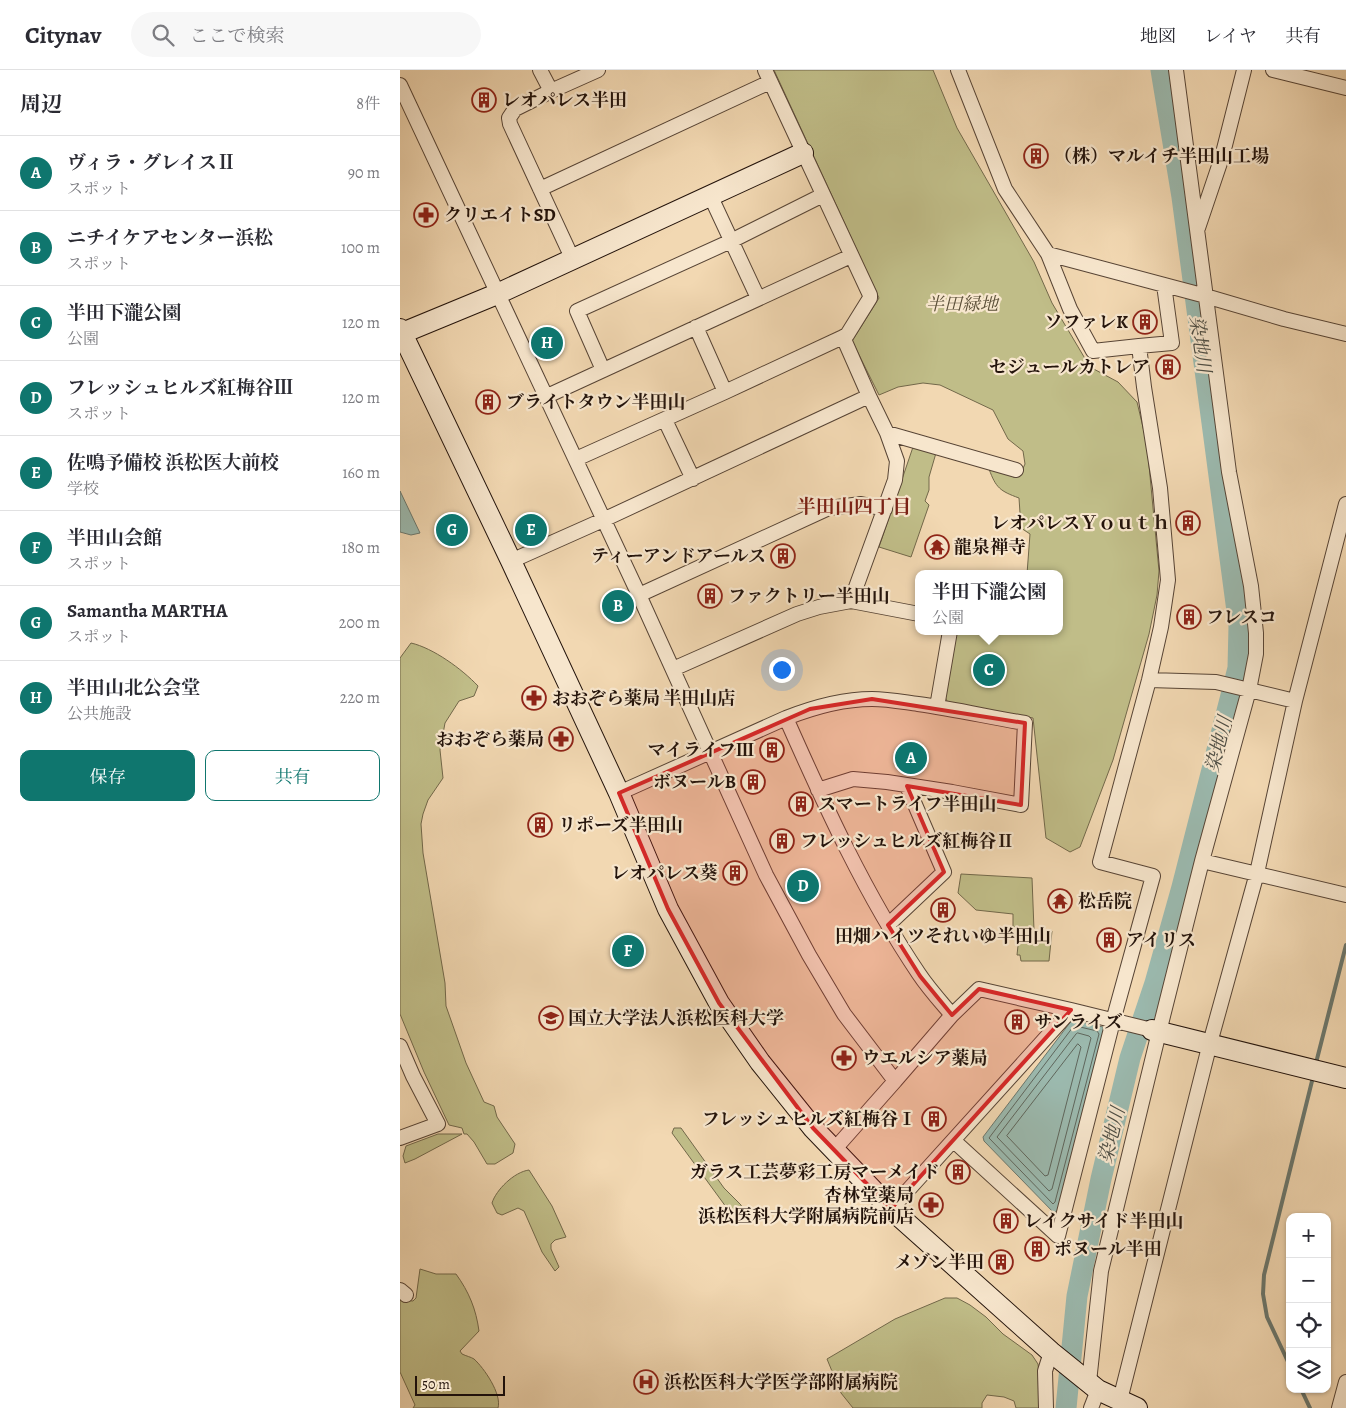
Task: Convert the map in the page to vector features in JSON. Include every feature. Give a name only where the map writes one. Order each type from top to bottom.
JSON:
[{"type":"street","points":[[540,70],[552,91]]},
{"type":"street","points":[[573,260],[510,124],[509,118],[515,109],[598,70]]},
{"type":"street","points":[[958,70],[1006,189],[1048,254],[1070,309],[1093,351],[1172,343],[1170,286]]},
{"type":"street","points":[[1090,1389],[1102,1271],[1155,1031],[1202,861],[1245,689],[1256,654],[1256,633],[1251,586],[1229,472],[1204,296],[1176,70]]},
{"type":"street","points":[[1197,231],[1222,157],[1244,70]]},
{"type":"street","points":[[1273,70],[1346,88]]},
{"type":"street","points":[[540,188],[768,76],[870,295],[870,298],[847,334],[843,337],[665,420],[576,459]]},
{"type":"street","points":[[400,85],[545,397],[576,459],[766,875],[808,956],[844,1014],[895,1081]]},
{"type":"street","points":[[803,154],[497,294],[401,332],[511,561],[618,793],[668,909],[719,1004],[782,1091],[833,1151],[891,1209],[1090,1389],[1128,1404],[1210,1043],[1257,873],[1296,701],[1346,504]]},
{"type":"street","points":[[710,195],[758,298]]},
{"type":"street","points":[[603,370],[577,311],[731,240],[822,195]]},
{"type":"street","points":[[1048,254],[1170,286],[1284,319],[1346,334]]},
{"type":"street","points":[[545,397],[851,256]]},
{"type":"street","points":[[696,327],[725,392]]},
{"type":"street","points":[[843,337],[887,433],[897,461],[895,480],[851,601]]},
{"type":"street","points":[[954,1140],[1058,1236],[1119,1022],[1153,876],[1100,862],[1149,680],[1161,627],[1168,580],[1160,488],[1144,387],[1140,346]]},
{"type":"street","points":[[511,561],[869,396]]},
{"type":"street","points":[[665,420],[692,479]]},
{"type":"street","points":[[887,433],[1016,470]]},
{"type":"street","points":[[639,595],[829,508],[862,504],[885,509]]},
{"type":"street","points":[[673,669],[797,614],[819,607],[851,601],[915,613]]},
{"type":"street","points":[[937,707],[949,635]]},
{"type":"street","points":[[1149,680],[1216,682],[1296,701]]},
{"type":"street","points":[[618,793],[786,718],[823,705],[863,699],[883,699],[1025,723],[1021,805],[952,792],[853,779],[818,790]]},
{"type":"street","points":[[786,718],[846,848],[888,925],[920,976],[952,1015]]},
{"type":"street","points":[[888,925],[944,872],[907,786]]},
{"type":"street","points":[[1202,861],[1346,896]]},
{"type":"street","points":[[833,1151],[952,1015],[979,988],[1210,1043],[1346,1078]]},
{"type":"street","points":[[891,1209],[1071,1010]]},
{"type":"street","points":[[400,1046],[406,1077],[438,1124],[400,1138]]},
{"type":"street","points":[[1046,1408],[1045,1371],[1050,1352]]},
{"type":"street","points":[[1339,1408],[1346,1382]]},
{"type":"highlighted area","points":[[872,699],[1025,723],[1021,805],[907,786],[944,872],[888,925],[920,976],[952,1015],[979,989],[1071,1010],[891,1209],[813,1128],[719,1003],[668,909],[619,793],[810,709]]},
{"type":"green space","name":"半田緑地","points":[[774,70],[933,70],[957,128],[1034,262],[1052,303],[1090,367],[1118,382],[1137,402],[1147,444],[1159,571],[1157,595],[1149,634],[1113,760],[1080,847],[1070,852],[1046,838],[1033,718],[948,703],[944,695],[956,635],[1063,635],[1063,570],[1027,570],[1030,534],[1021,528],[1019,498],[1000,488],[994,481],[989,469],[1008,472],[1013,477],[1020,475],[1025,464],[1023,451],[1008,439],[993,410],[940,385],[923,383],[898,387],[879,395],[852,341],[879,298]]},
{"type":"green space","points":[[913,447],[936,453],[925,501],[929,505],[911,557],[879,547]]},
{"type":"green space","points":[[411,643],[428,649],[447,660],[478,686],[474,696],[459,701],[445,723],[440,750],[443,778],[428,800],[421,824],[423,853],[445,983],[446,1006],[466,1063],[484,1102],[494,1106],[497,1117],[515,1144],[513,1153],[495,1164],[487,1164],[474,1142],[467,1134],[464,1134],[462,1128],[449,1125],[400,1014],[400,658]]},
{"type":"green space","points":[[961,874],[1032,878],[1034,930],[1052,931],[1049,961],[1021,961],[1020,955],[1017,955],[1020,927],[1013,927],[1013,914],[976,910],[958,893]]},
{"type":"green space","points":[[674,1128],[681,1128],[724,1188],[741,1205],[742,1215],[739,1216],[729,1211],[672,1133]]},
{"type":"green space","points":[[438,1134],[462,1134],[405,1163],[403,1156],[406,1146]]},
{"type":"green space","points":[[529,1170],[552,1206],[566,1237],[555,1240],[551,1244],[551,1249],[559,1267],[555,1271],[542,1252],[524,1211],[518,1208],[502,1215],[497,1213],[492,1203],[506,1182],[517,1174]]},
{"type":"green space","points":[[420,1269],[436,1274],[456,1274],[465,1287],[474,1308],[479,1331],[460,1351],[462,1354],[474,1359],[483,1368],[495,1389],[499,1402],[498,1408],[413,1408],[415,1405],[400,1372],[400,1300],[413,1301],[416,1298]]},
{"type":"green space","points":[[945,1298],[957,1298],[970,1305],[986,1317],[1003,1334],[1032,1355],[1038,1364],[1043,1408],[1016,1408],[1014,1401],[1004,1397],[987,1395],[982,1403],[982,1408],[853,1408],[841,1393],[827,1359],[895,1319]]},
{"type":"water","points":[[400,491],[420,533],[411,535],[400,532]]},
{"type":"water","points":[[1072,1020],[1103,1027],[1104,1031],[1059,1209],[1054,1213],[984,1141],[983,1137]]},
{"type":"waterway","name":"染地川","points":[[1066,1408],[1077,1296],[1101,1179],[1130,1058],[1155,983],[1182,887],[1238,668],[1239,626],[1182,197],[1161,70]]},
{"type":"waterway","points":[[1316,1063],[1346,945]]},
{"type":"waterway","points":[[1286,1357],[1267,1317],[1263,1294],[1264,1275],[1313,1077]]},
{"type":"waterway","points":[[1303,1393],[1310,1408]]},
{"type":"place","name":"レオパレス半田","points":[[484,100]]},
{"type":"place","name":"（株）マルイチ半田山工場","points":[[1036,156]]},
{"type":"place","name":"クリエイトSD","points":[[426,215]]},
{"type":"place","name":"ソファレK","points":[[1145,322]]},
{"type":"place","name":"半田山北公会堂","points":[[547,343]]},
{"type":"place","name":"セジュールカトレア","points":[[1168,367]]},
{"type":"place","name":"ブライトタウン半田山","points":[[488,402]]},
{"type":"place","name":"レオパレスＹｏｕｔｈ","points":[[1188,523]]},
{"type":"place","name":"Samantha MARTHA","points":[[452,530]]},
{"type":"place","name":"佐鳴予備校 浜松医大前校","points":[[531,530]]},
{"type":"place","name":"龍泉禅寺","points":[[937,547]]},
{"type":"place","name":"ティーアンドアールス","points":[[783,556]]},
{"type":"place","name":"ファクトリー半田山","points":[[710,596]]},
{"type":"place","name":"ニチイケアセンター浜松","points":[[618,606]]},
{"type":"place","name":"フレスコ","points":[[1189,617]]},
{"type":"place","name":"半田下瀧公園","points":[[989,670]]},
{"type":"place","name":"おおぞら薬局 半田山店","points":[[534,698]]},
{"type":"place","name":"おおぞら薬局","points":[[561,739]]},
{"type":"place","name":"マイライフⅢ","points":[[772,750]]},
{"type":"place","name":"ヴィラ・グレイスⅡ","points":[[911,758]]},
{"type":"place","name":"ボヌールB","points":[[753,782]]},
{"type":"place","name":"スマートライフ半田山","points":[[801,804]]},
{"type":"place","name":"リポーズ半田山","points":[[540,825]]},
{"type":"place","name":"フレッシュヒルズ紅梅谷Ⅱ","points":[[782,841]]},
{"type":"place","name":"レオパレス葵","points":[[735,873]]},
{"type":"place","name":"フレッシュヒルズ紅梅谷Ⅲ","points":[[803,886]]},
{"type":"place","name":"松岳院","points":[[1060,901]]},
{"type":"place","name":"田畑ハイツそれいゆ半田山","points":[[943,910]]},
{"type":"place","name":"アイリス","points":[[1109,940]]},
{"type":"place","name":"半田山会館","points":[[628,951]]},
{"type":"place","name":"国立大学法人浜松医科大学","points":[[551,1018]]},
{"type":"place","name":"サンライズ","points":[[1017,1022]]},
{"type":"place","name":"ウエルシア薬局","points":[[844,1058]]},
{"type":"place","name":"フレッシュヒルズ紅梅谷Ⅰ","points":[[934,1119]]},
{"type":"place","name":"ガラス工芸夢彩工房マーメイド","points":[[958,1172]]},
{"type":"place","name":"杏林堂薬局 浜松医科大学附属病院前店","points":[[931,1205]]},
{"type":"place","name":"レイクサイド半田山","points":[[1006,1221]]},
{"type":"place","name":"ポヌール半田","points":[[1037,1249]]},
{"type":"place","name":"メゾン半田","points":[[1001,1262]]},
{"type":"place","name":"浜松医科大学医学部附属病院","points":[[646,1382]]},
{"type":"district","name":"半田山四丁目","points":[[854,506]]}]
